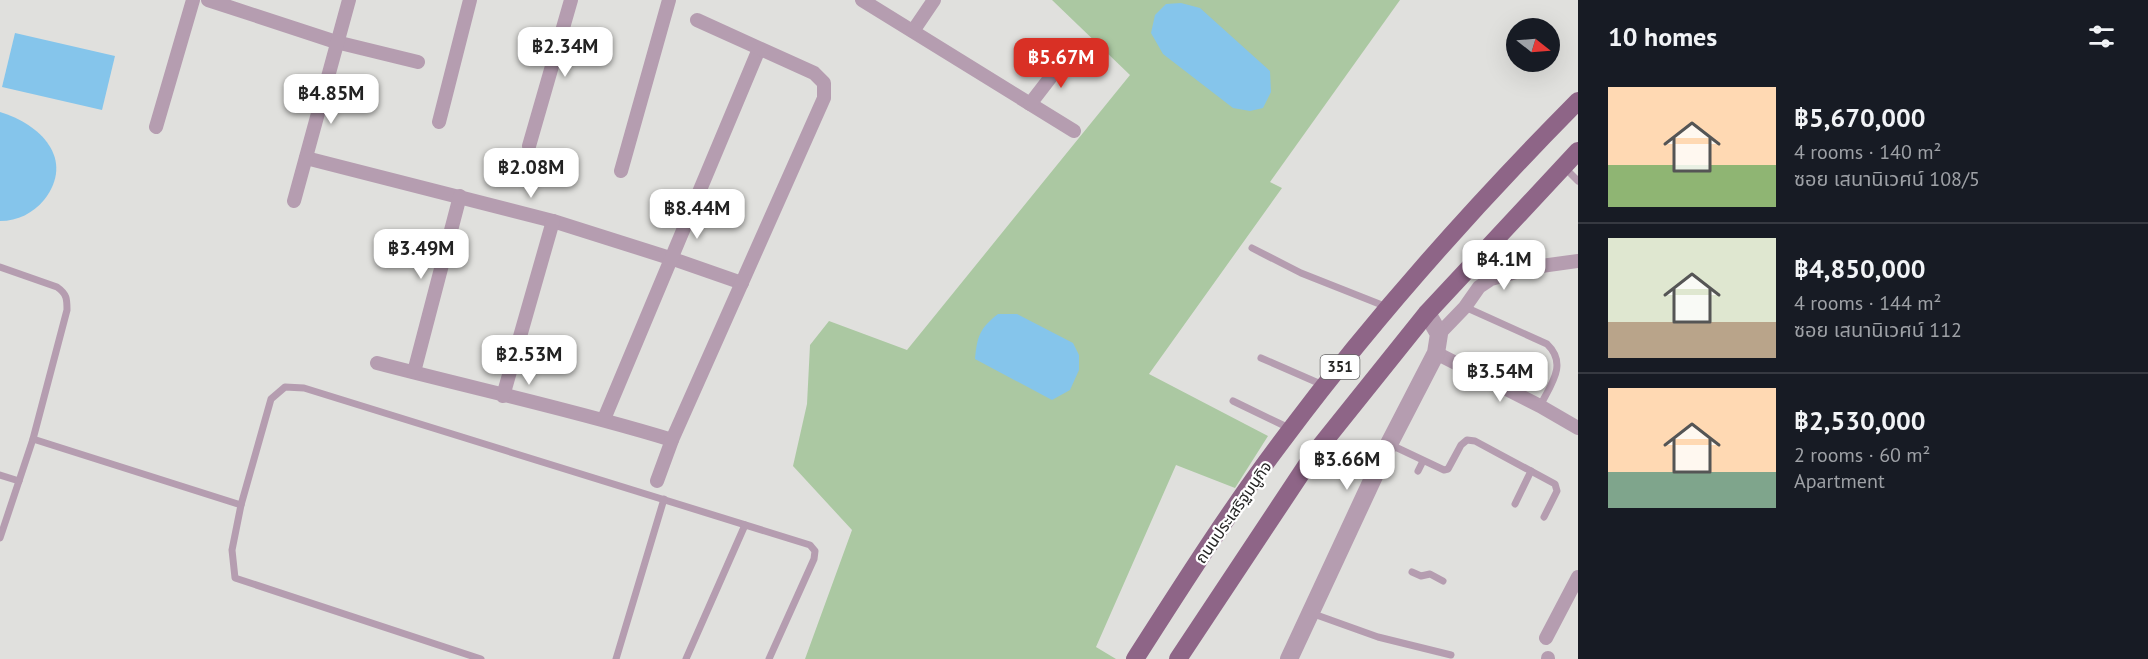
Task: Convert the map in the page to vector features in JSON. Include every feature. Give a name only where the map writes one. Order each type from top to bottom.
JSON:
[{"type":"main road","name":"ถนนประเสริฐมนูกิจ","points":[[1135,659],[1239,501],[1325,386],[1389,308],[1510,169],[1578,101]]},
{"type":"main road","name":"ถนนประเสริฐมนูกิจ","points":[[1178,659],[1314,454],[1427,313],[1578,151]]},
{"type":"street","points":[[156,127],[193,0]]},
{"type":"street","points":[[208,0],[336,42],[418,62]]},
{"type":"street","points":[[294,201],[349,0]]},
{"type":"street","points":[[439,122],[470,0]]},
{"type":"street","points":[[529,147],[572,0]]},
{"type":"street","points":[[621,171],[669,0]]},
{"type":"street","points":[[862,0],[1074,131]]},
{"type":"street","points":[[913,31],[934,0]]},
{"type":"street","points":[[657,481],[672,440],[824,98],[824,83],[814,73],[697,20]]},
{"type":"street","points":[[604,419],[673,259],[759,49]]},
{"type":"street","points":[[1030,104],[1067,56]]},
{"type":"street","points":[[306,158],[553,221],[742,283]]},
{"type":"street","points":[[414,372],[460,196]]},
{"type":"street","points":[[503,396],[553,221]]},
{"type":"street","points":[[1289,659],[1389,444],[1436,353],[1439,334],[1465,307],[1479,287],[1491,279],[1534,267],[1578,261]]},
{"type":"street","points":[[1427,313],[1439,334]]},
{"type":"street","points":[[1436,353],[1578,428]]},
{"type":"street","points":[[377,363],[503,396],[604,419],[672,440]]},
{"type":"street","points":[[1546,638],[1578,577]]},
{"type":"lane","points":[[1563,167],[1578,181]]},
{"type":"lane","points":[[1252,248],[1301,273],[1389,308]]},
{"type":"lane","points":[[0,267],[57,287],[64,292],[67,298],[67,310],[33,440],[0,538]]},
{"type":"lane","points":[[1465,307],[1546,344],[1554,351],[1558,364],[1540,406]]},
{"type":"lane","points":[[1261,357],[1325,386]]},
{"type":"lane","points":[[481,659],[235,578],[232,550],[241,505],[272,399],[285,387],[304,388],[807,544],[814,548],[814,559],[769,659]]},
{"type":"lane","points":[[1233,401],[1291,429]]},
{"type":"lane","points":[[33,440],[241,505]]},
{"type":"lane","points":[[1389,444],[1444,470],[1449,467],[1461,445],[1471,440],[1557,486],[1544,517]]},
{"type":"lane","points":[[1418,471],[1424,460]]},
{"type":"lane","points":[[1515,504],[1531,471]]},
{"type":"lane","points":[[0,475],[19,481]]},
{"type":"lane","points":[[616,659],[664,499]]},
{"type":"lane","points":[[686,659],[745,525]]},
{"type":"lane","points":[[1412,572],[1420,576],[1430,574],[1443,581]]},
{"type":"lane","points":[[1311,613],[1378,637],[1451,655]]},
{"type":"green space","points":[[1052,0],[1400,0],[1270,182],[1282,188],[1149,374],[1268,436],[1235,488],[1176,465],[1096,647],[1116,659],[805,659],[852,530],[793,466],[807,404],[810,345],[829,321],[907,350],[1130,75]]},
{"type":"water","points":[[1181,3],[1200,8],[1270,71],[1271,92],[1263,108],[1250,111],[1233,108],[1163,54],[1151,33],[1155,15],[1166,4]]},
{"type":"water","points":[[15,33],[115,56],[102,110],[2,87]]},
{"type":"water","points":[[0,112],[28,125],[40,134],[55,157],[56,171],[53,185],[40,205],[19,218],[7,221],[0,221]]},
{"type":"water","points":[[998,314],[1017,314],[1073,343],[1079,355],[1079,370],[1070,390],[1052,400],[975,359],[980,333]]}]
